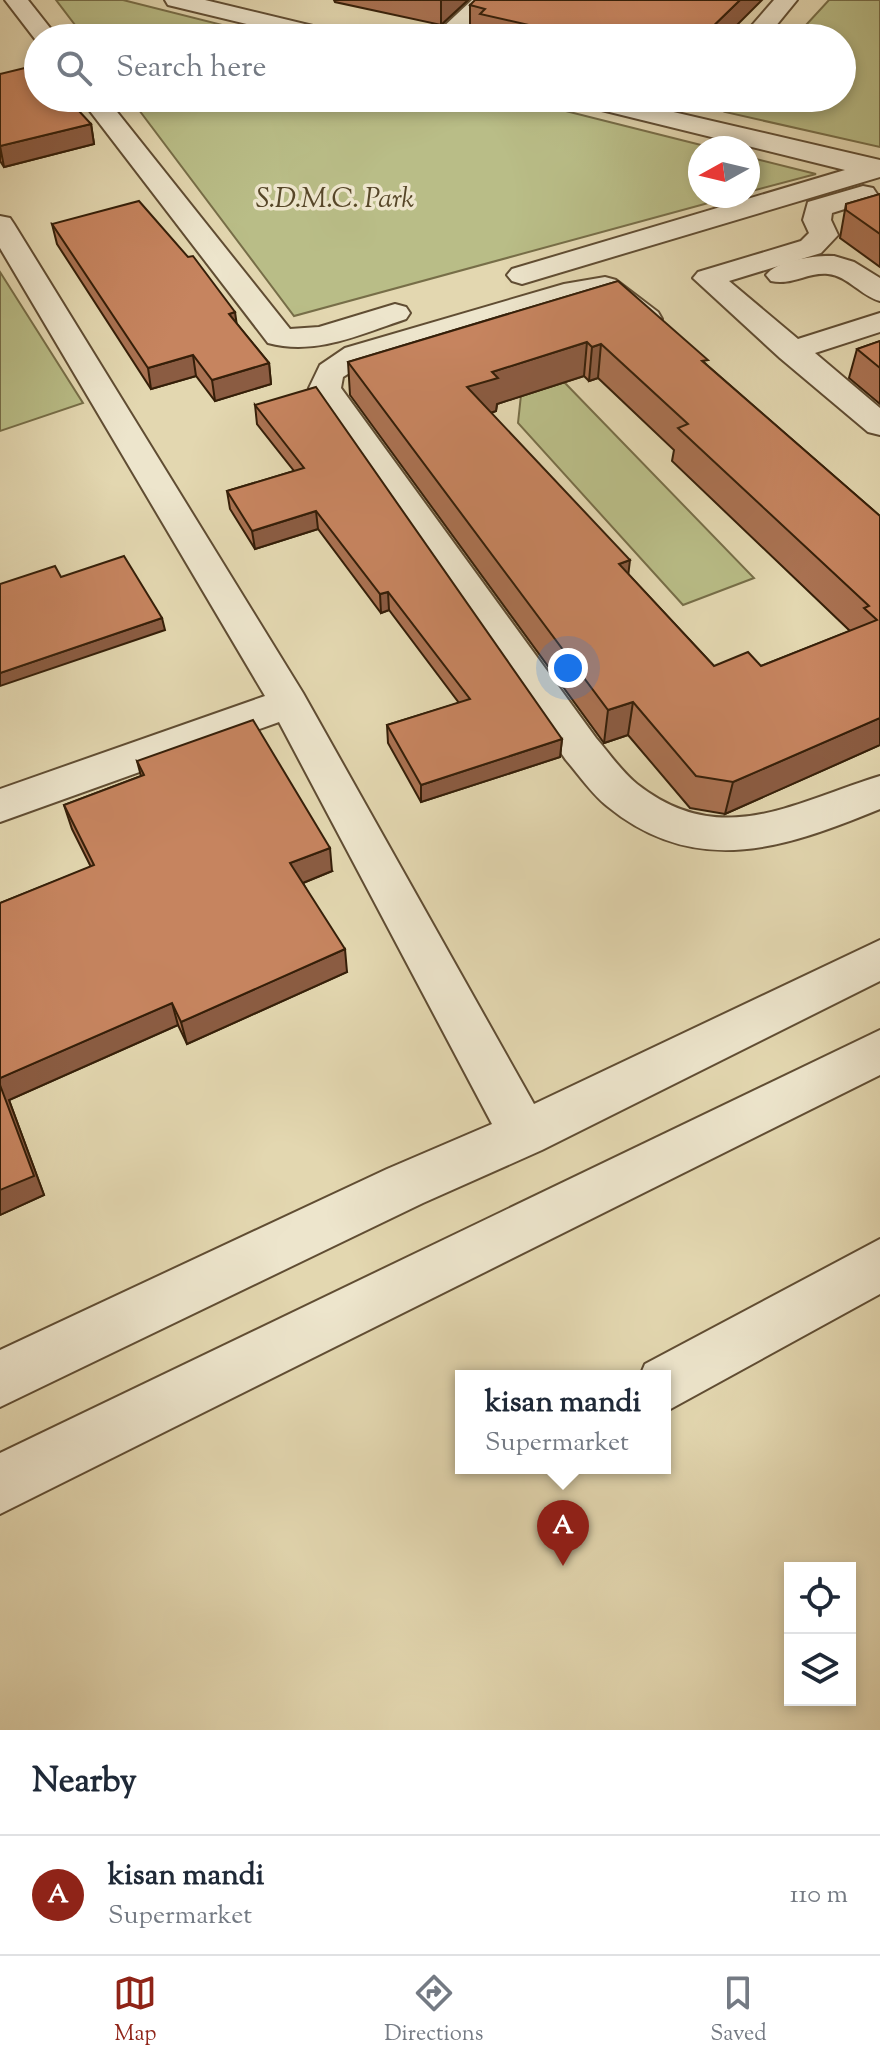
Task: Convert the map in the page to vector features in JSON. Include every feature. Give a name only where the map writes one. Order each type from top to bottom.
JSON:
[{"type":"street","points":[[16,0],[35,24]]},
{"type":"street","points":[[176,0],[276,24]]},
{"type":"street","points":[[459,24],[486,0]]},
{"type":"street","points":[[765,24],[786,0]]},
{"type":"street","points":[[104,112],[279,336],[288,341],[306,339],[426,303]]},
{"type":"street","points":[[635,112],[879,176]]},
{"type":"street","points":[[501,281],[879,176]]},
{"type":"street","points":[[879,176],[818,208],[817,220],[824,235],[811,247],[708,278],[880,425]]},
{"type":"street","points":[[0,224],[289,703],[524,1134]]},
{"type":"street","points":[[724,292],[815,265],[833,263],[846,267],[880,292]]},
{"type":"street","points":[[674,344],[617,292],[605,286],[591,287],[356,355],[338,364],[327,375],[325,388],[581,749],[622,795],[670,826],[731,838],[792,827],[880,792]]},
{"type":"street","points":[[791,351],[880,322]]},
{"type":"street","points":[[0,806],[289,703]]},
{"type":"street","points":[[0,1379],[405,1186],[524,1134],[880,959]]},
{"type":"street","points":[[0,1484],[880,1051]]},
{"type":"street","points":[[671,1381],[880,1265]]},
{"type":"green space","points":[[56,0],[123,0],[218,24],[74,24]]},
{"type":"green space","points":[[829,0],[880,0],[880,147],[725,112],[856,112],[856,24],[807,24]]},
{"type":"green space","name":"S.D.M.C. Park","points":[[141,112],[570,112],[688,142],[690,208],[294,316]]},
{"type":"green space","points":[[760,160],[816,174],[760,189]]},
{"type":"green space","points":[[0,272],[83,403],[0,431]]},
{"type":"green space","points":[[564,382],[754,578],[683,605],[518,423],[521,395]]},
{"type":"building","points":[[475,0],[740,0],[715,24],[524,24],[480,14],[485,9],[470,5]]},
{"type":"building","points":[[24,68],[24,112],[80,112],[91,124],[0,146],[0,74]]},
{"type":"building","points":[[880,194],[880,234],[846,210],[846,204]]},
{"type":"building","points":[[139,201],[188,257],[193,256],[235,312],[229,314],[269,363],[212,380],[193,355],[148,368],[52,224]]},
{"type":"building","points":[[618,281],[708,360],[702,361],[880,516],[880,718],[733,782],[696,776],[633,702],[608,710],[348,362]],"holes":[[[587,342],[592,347],[601,344],[688,424],[678,428],[869,606],[864,608],[877,620],[761,666],[748,652],[714,666],[619,564],[630,560],[467,387],[498,378],[492,372]]]},
{"type":"building","points":[[880,341],[880,368],[857,349]]},
{"type":"building","points":[[316,387],[562,739],[421,785],[387,725],[470,699],[388,592],[380,594],[316,511],[252,531],[227,491],[304,468],[255,405]]},
{"type":"building","points":[[124,556],[162,618],[0,673],[0,584],[55,566],[61,577]]},
{"type":"building","points":[[253,720],[330,848],[290,863],[345,949],[181,1022],[172,1003],[0,1078],[0,903],[94,865],[64,805],[144,775],[137,761]]},
{"type":"building","points":[[0,1085],[34,1176],[0,1190]]},
{"type":"place","name":"kisan mandi","points":[[563,1566]]}]
